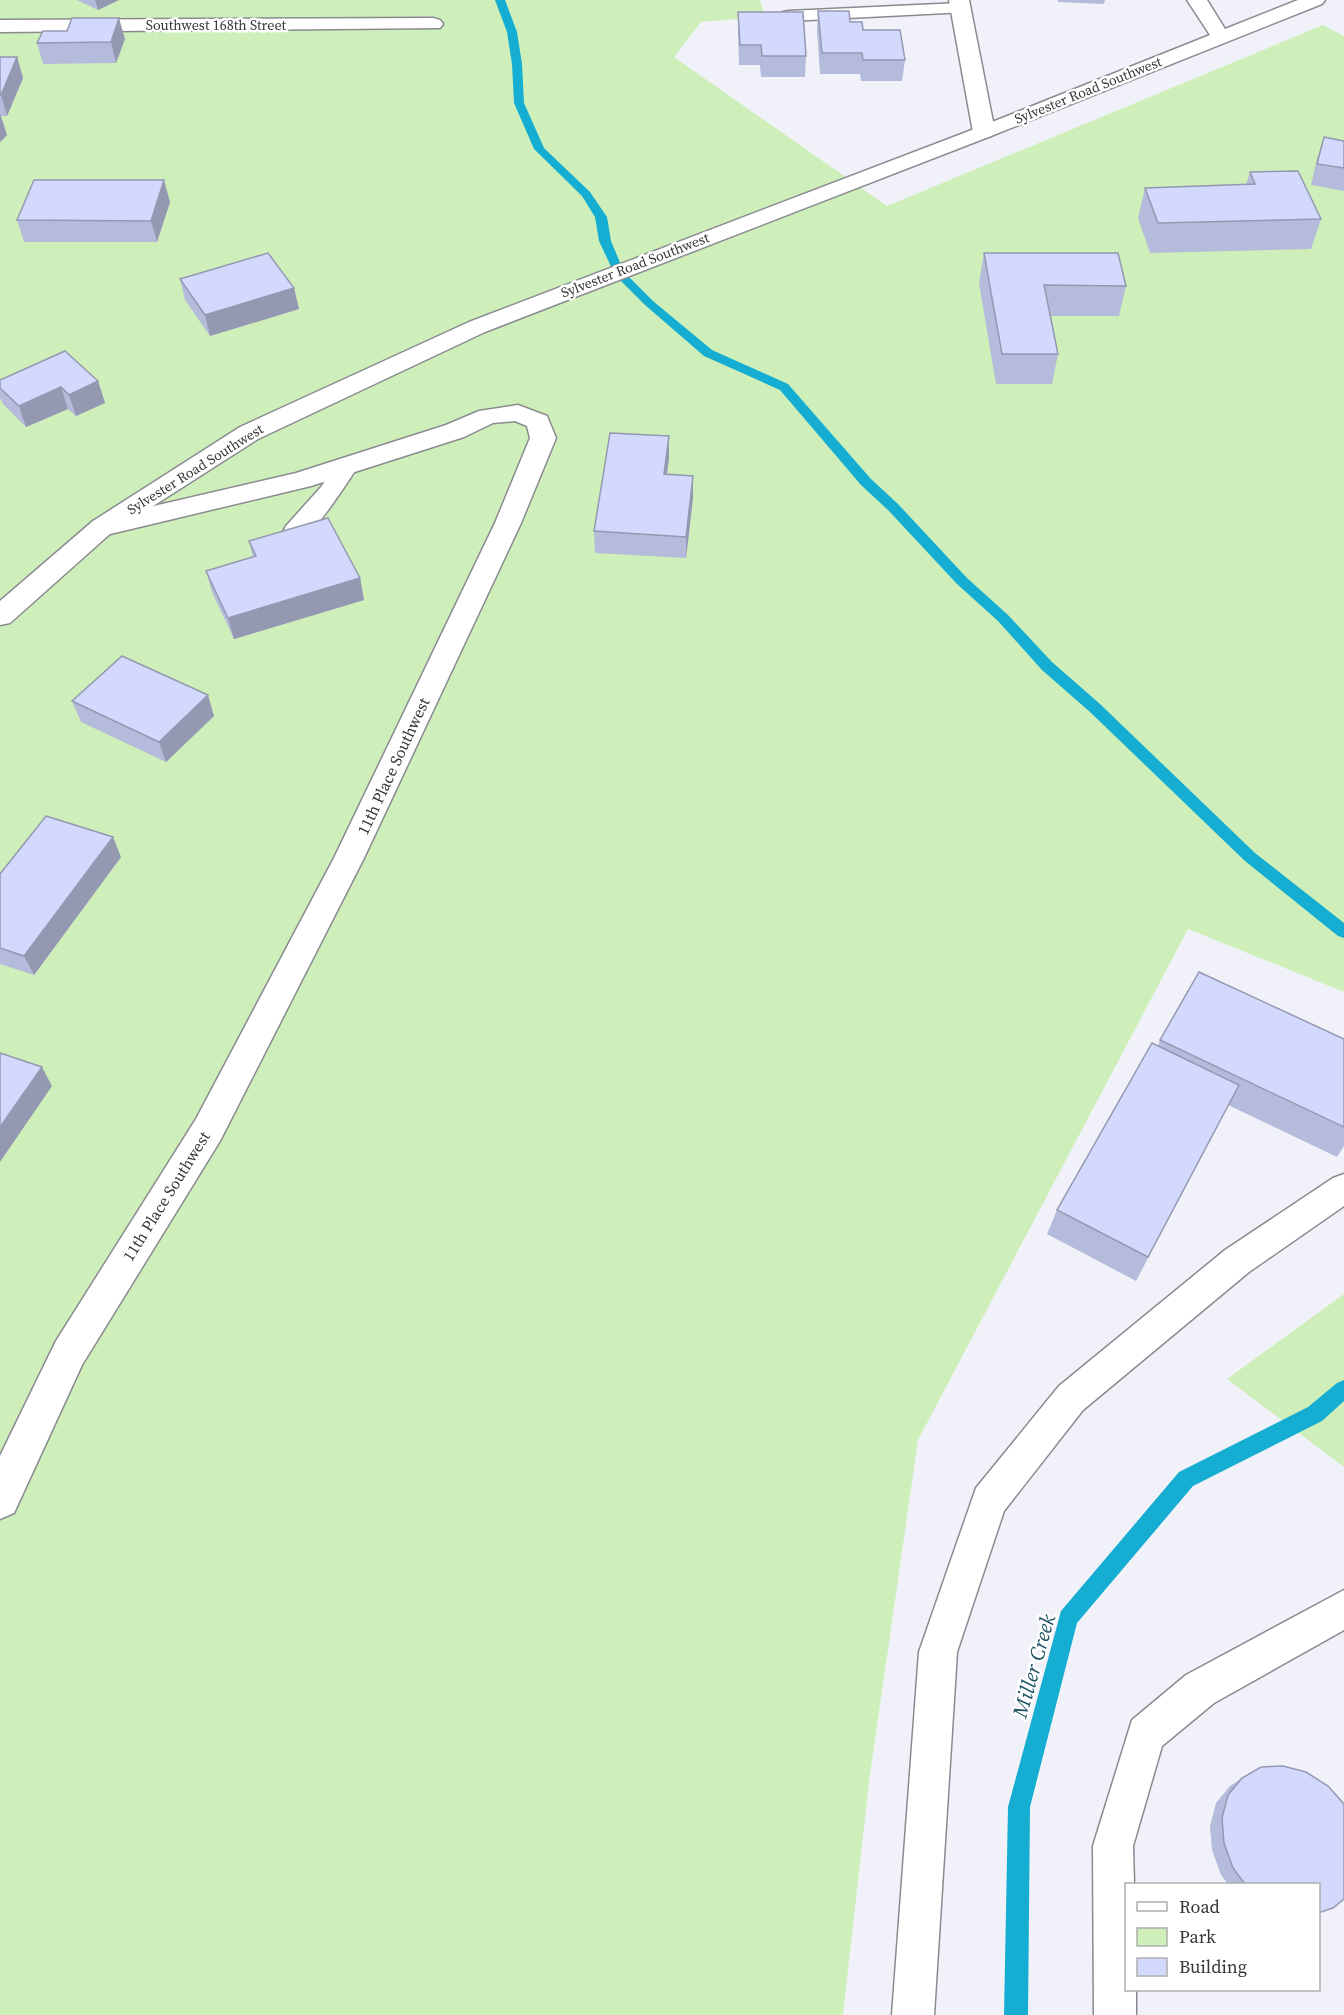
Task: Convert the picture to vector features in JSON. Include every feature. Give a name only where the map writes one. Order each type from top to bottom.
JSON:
[{"type":"street","points":[[1197,0],[1220,36]]},
{"type":"street","name":"Sylvester Road Southwest","points":[[0,616],[102,527],[249,433],[477,327],[778,209],[984,132],[1315,0]]},
{"type":"street","points":[[960,4],[984,132]]},
{"type":"street","name":"Southwest 168th Street","points":[[0,26],[433,24]]},
{"type":"street","name":"11th Place Southwest","points":[[0,1499],[69,1353],[208,1130],[349,858],[508,523],[543,438],[538,421],[518,413],[488,416],[455,431],[302,480],[102,527]]},
{"type":"lane","points":[[789,16],[960,4]]},
{"type":"lane","points":[[295,532],[329,492],[347,465]]},
{"type":"lane","points":[[913,2015],[938,1652],[989,1502],[1071,1398],[1237,1262],[1344,1188]]},
{"type":"lane","points":[[1115,2015],[1113,1846],[1146,1734],[1200,1689],[1344,1609]]},
{"type":"green space","points":[[0,0],[760,0],[765,17],[701,22],[674,57],[887,206],[1323,25],[1344,36],[1344,992],[1188,929],[918,1440],[869,1782],[843,2015],[0,2015]]},
{"type":"green space","points":[[1344,1294],[1344,1467],[1227,1379]]},
{"type":"building","points":[[818,11],[849,11],[850,22],[862,22],[863,30],[900,30],[905,60],[863,60],[862,53],[822,53]]},
{"type":"building","points":[[738,12],[803,12],[806,56],[762,56],[761,45],[740,45]]},
{"type":"building","points":[[72,18],[119,18],[111,42],[37,43],[43,31],[67,31]]},
{"type":"building","points":[[0,57],[17,57],[1,95],[0,95]]},
{"type":"building","points":[[1324,137],[1344,141],[1344,168],[1317,164]]},
{"type":"building","points":[[1298,171],[1321,219],[1158,223],[1145,188],[1255,184],[1250,172]]},
{"type":"building","points":[[34,180],[164,180],[151,221],[17,220]]},
{"type":"building","points":[[268,253],[294,288],[205,315],[180,279]]},
{"type":"building","points":[[984,253],[1118,253],[1126,286],[1044,285],[1058,354],[1002,354]]},
{"type":"building","points":[[65,351],[98,381],[69,395],[61,387],[19,406],[0,388],[0,380]]},
{"type":"building","points":[[610,433],[669,436],[664,474],[693,476],[686,537],[594,531]]},
{"type":"building","points":[[328,518],[360,578],[228,618],[206,571],[256,556],[249,541]]},
{"type":"building","points":[[122,656],[208,695],[159,742],[72,701]]},
{"type":"building","points":[[46,816],[113,837],[24,956],[0,948],[0,874]]},
{"type":"building","points":[[1199,972],[1344,1039],[1344,1127],[1160,1040]]},
{"type":"building","points":[[1152,1043],[1239,1085],[1148,1257],[1057,1210]]},
{"type":"building","points":[[0,1053],[42,1067],[0,1127]]},
{"type":"building","points":[[1283,1766],[1306,1772],[1328,1786],[1344,1804],[1344,1899],[1333,1908],[1320,1912],[1320,1883],[1244,1883],[1233,1868],[1224,1843],[1222,1818],[1228,1795],[1242,1778],[1261,1767]]},
{"type":"waterway","points":[[500,0],[512,32],[517,64],[519,103],[539,149],[586,194],[601,217],[605,241],[619,273],[649,303],[708,353],[784,387],[866,482],[893,507],[962,581],[1003,618],[1047,666],[1095,708],[1250,857],[1344,932]]},
{"type":"waterway","name":"Miller Creek","points":[[1016,2015],[1019,1807],[1068,1618],[1186,1479],[1315,1414],[1344,1389]]}]
